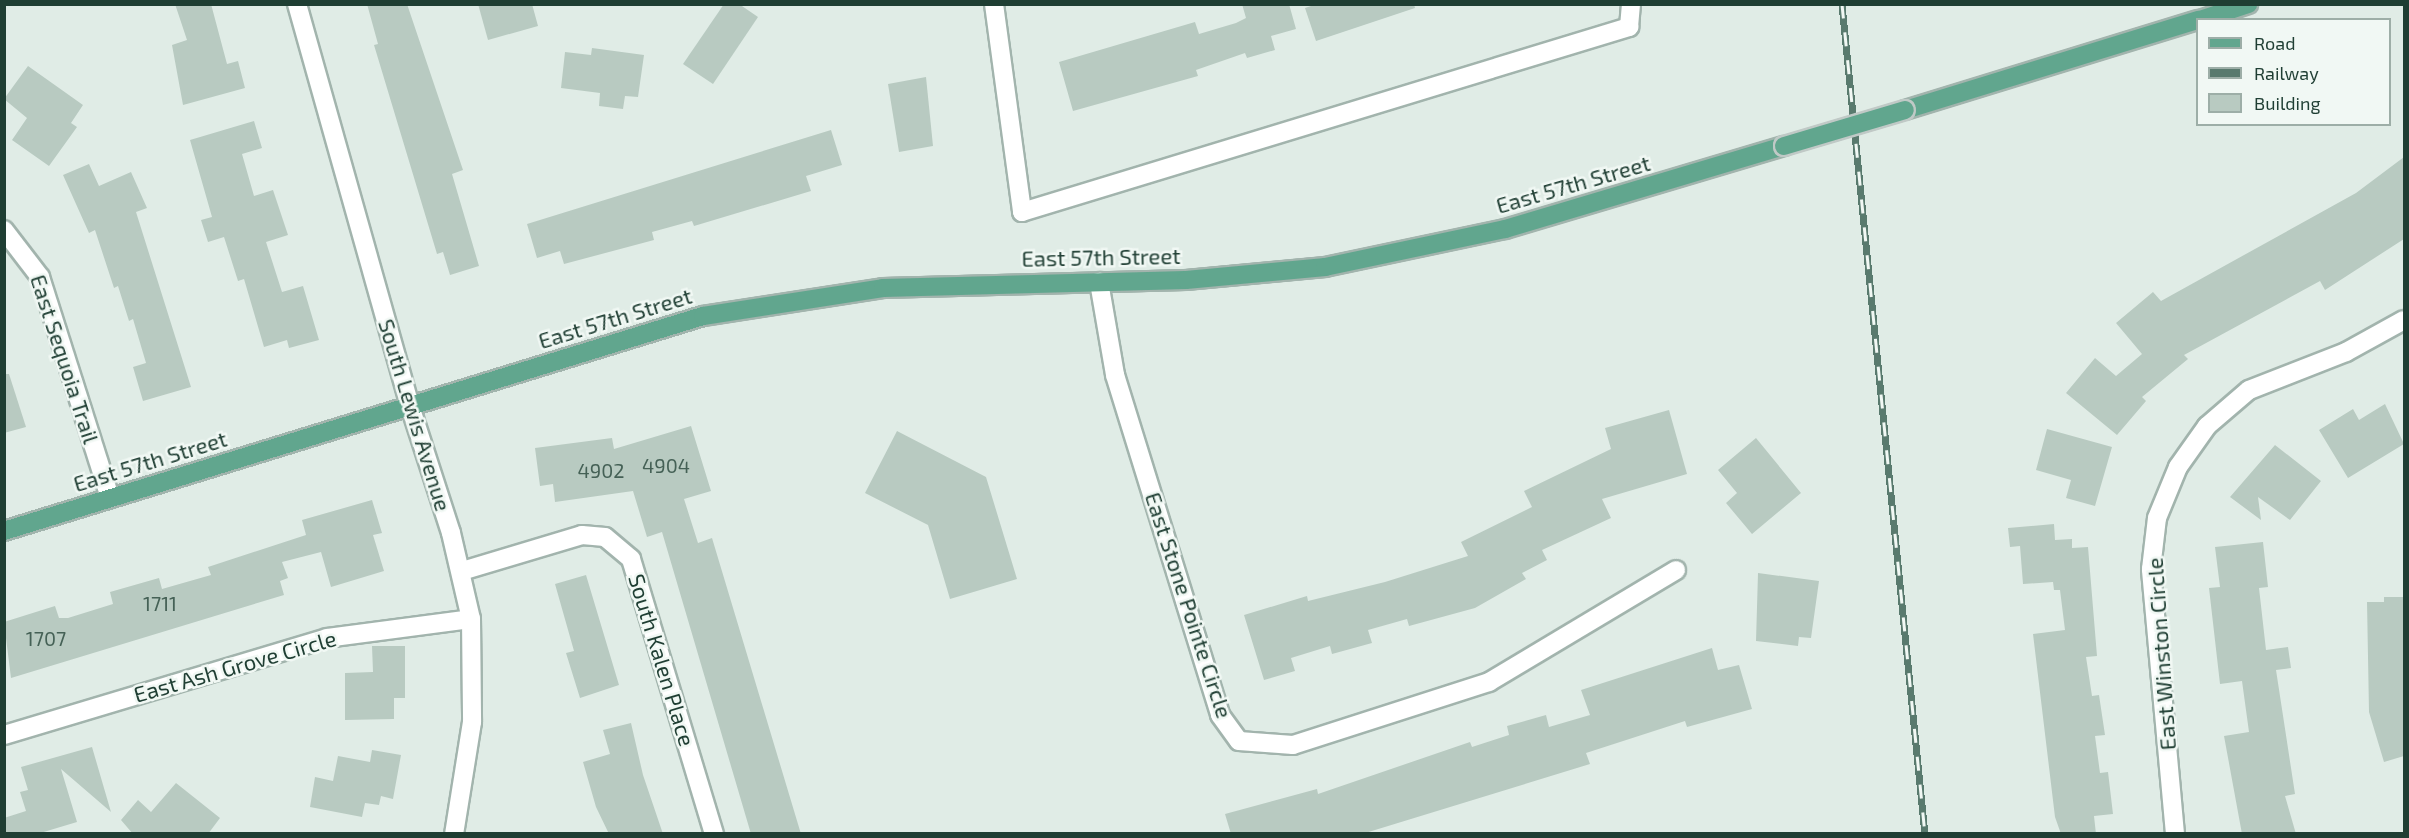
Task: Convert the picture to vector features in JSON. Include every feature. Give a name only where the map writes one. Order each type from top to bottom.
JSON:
[{"type":"main road","name":"East 57th Street","points":[[2204,18],[2248,4]]},
{"type":"main road","name":"East 57th Street","points":[[4,531],[410,406],[659,326],[730,311],[883,288],[1261,275],[1400,254],[1505,229],[2196,21]]},
{"type":"street","name":"South Lewis Avenue","points":[[297,4],[410,406],[462,571],[471,620],[472,722],[454,834]]},
{"type":"street","name":"East 57th Street","points":[[994,4],[1022,212],[1629,27],[1631,4]]},
{"type":"street","name":"East Sequoia Trail","points":[[4,230],[40,277],[110,498]]},
{"type":"street","name":"East Stone Pointe Circle","points":[[1099,282],[1119,386],[1220,715],[1239,741],[1293,745],[1489,682],[1676,570]]},
{"type":"street","name":"East Winston Circle","points":[[2175,834],[2151,569],[2157,518],[2178,467],[2207,426],[2248,390],[2346,352],[2404,320]]},
{"type":"street","name":"South Kalen Place","points":[[462,571],[582,535],[605,537],[631,559],[714,834]]},
{"type":"street","name":"East Ash Grove Circle","points":[[4,735],[327,638],[471,620]]},
{"type":"building","points":[[175,4],[211,4],[227,64],[238,61],[245,88],[183,105],[172,45],[187,40]]},
{"type":"building","points":[[367,4],[407,4],[463,170],[452,174],[479,266],[450,275],[443,252],[437,254],[374,45],[378,44]]},
{"type":"building","points":[[478,4],[532,4],[538,26],[488,40]]},
{"type":"building","points":[[724,4],[739,4],[758,17],[713,84],[683,64]]},
{"type":"building","points":[[1242,4],[1289,4],[1296,29],[1271,36],[1275,50],[1247,58],[1245,53],[1196,70],[1198,76],[1073,111],[1059,62],[1195,22],[1199,34],[1236,23],[1246,18]]},
{"type":"building","points":[[1317,4],[1414,4],[1415,8],[1316,41],[1305,8]]},
{"type":"building","points":[[592,48],[644,55],[638,97],[625,96],[623,109],[599,106],[600,93],[561,88],[565,52],[591,55]]},
{"type":"building","points":[[28,66],[83,105],[71,123],[77,127],[49,166],[12,140],[27,118],[4,99]]},
{"type":"building","points":[[926,77],[933,146],[899,152],[888,84]]},
{"type":"building","points":[[254,121],[262,148],[242,154],[254,196],[273,190],[288,235],[266,242],[282,292],[303,286],[319,340],[289,348],[287,340],[264,347],[244,279],[238,281],[224,237],[208,242],[201,220],[212,217],[190,140]]},
{"type":"building","points":[[831,130],[842,165],[806,176],[811,191],[694,226],[692,221],[652,232],[654,240],[564,264],[560,251],[537,258],[527,224]]},
{"type":"building","points":[[2404,157],[2404,239],[2325,290],[2320,281],[2184,355],[2188,359],[2142,397],[2146,401],[2117,435],[2066,393],[2095,358],[2116,376],[2142,354],[2116,323],[2153,292],[2161,301],[2356,193]]},
{"type":"building","points":[[89,164],[99,186],[131,172],[147,208],[136,212],[191,387],[143,401],[133,367],[146,363],[133,319],[129,321],[118,286],[114,288],[95,230],[89,233],[63,175]]},
{"type":"building","points":[[4,374],[9,374],[26,427],[4,433]]},
{"type":"building","points":[[2385,404],[2404,444],[2348,478],[2319,430],[2353,409],[2359,420]]},
{"type":"building","points":[[1669,410],[1687,474],[1602,499],[1611,518],[1542,550],[1547,560],[1522,573],[1526,579],[1475,608],[1409,626],[1407,619],[1368,630],[1372,643],[1332,654],[1330,646],[1291,658],[1295,671],[1264,680],[1244,615],[1307,596],[1308,601],[1385,582],[1468,556],[1461,542],[1532,507],[1524,491],[1611,449],[1605,428]]},
{"type":"building","points":[[691,426],[711,491],[684,499],[698,543],[712,538],[801,834],[751,834],[662,532],[647,537],[633,491],[555,502],[553,484],[540,486],[535,448],[612,438],[614,449]]},
{"type":"building","points":[[2047,429],[2112,447],[2095,506],[2066,498],[2071,480],[2036,470]]},
{"type":"building","points":[[897,431],[986,477],[1017,579],[950,599],[928,525],[865,493]]},
{"type":"building","points":[[1756,438],[1801,493],[1752,534],[1726,503],[1737,493],[1718,470]]},
{"type":"building","points":[[2275,445],[2321,481],[2290,520],[2258,497],[2261,520],[2230,497]]},
{"type":"building","points":[[372,500],[382,533],[373,535],[384,571],[331,587],[321,552],[282,562],[288,578],[280,581],[284,595],[11,678],[4,622],[55,606],[59,618],[68,618],[113,604],[110,592],[159,578],[162,589],[211,575],[208,567],[306,535],[302,520]]},
{"type":"building","points":[[2054,524],[2055,540],[2072,539],[2072,548],[2088,547],[2097,656],[2086,657],[2092,696],[2099,695],[2105,735],[2095,736],[2100,773],[2108,772],[2113,814],[2094,816],[2096,834],[2061,834],[2055,817],[2033,634],[2065,630],[2060,590],[2054,590],[2053,582],[2023,584],[2020,546],[2010,547],[2008,528]]},
{"type":"building","points":[[2263,542],[2268,587],[2259,588],[2266,650],[2288,647],[2291,668],[2276,670],[2295,794],[2285,796],[2296,834],[2242,834],[2224,736],[2249,732],[2242,681],[2220,684],[2209,588],[2220,587],[2215,547]]},
{"type":"building","points":[[1758,573],[1819,581],[1811,638],[1799,637],[1798,646],[1756,641]]},
{"type":"building","points":[[586,575],[619,685],[580,698],[566,653],[574,651],[555,584]]},
{"type":"building","points":[[2384,597],[2404,597],[2404,756],[2384,762],[2369,712],[2367,602],[2384,602]]},
{"type":"building","points":[[372,646],[405,646],[405,698],[394,698],[394,719],[345,720],[345,673],[373,672]]},
{"type":"building","points":[[1712,648],[1718,670],[1739,665],[1752,709],[1687,727],[1685,721],[1586,753],[1590,764],[1362,834],[1231,834],[1225,814],[1317,789],[1318,794],[1470,742],[1472,747],[1509,735],[1507,726],[1546,715],[1549,727],[1590,715],[1581,690]]},
{"type":"building","points":[[631,723],[643,775],[663,834],[609,834],[596,807],[583,762],[610,754],[603,730]]},
{"type":"building","points":[[92,747],[111,812],[61,769],[77,822],[37,834],[4,834],[4,818],[26,811],[20,792],[28,790],[21,767]]},
{"type":"building","points":[[372,750],[401,755],[393,799],[381,796],[379,805],[365,803],[362,817],[310,807],[315,777],[333,781],[338,756],[370,762]]},
{"type":"building","points":[[176,783],[220,818],[208,834],[133,834],[121,820],[138,800],[151,812]]},
{"type":"railway","points":[[1842,4],[1925,834]]}]
